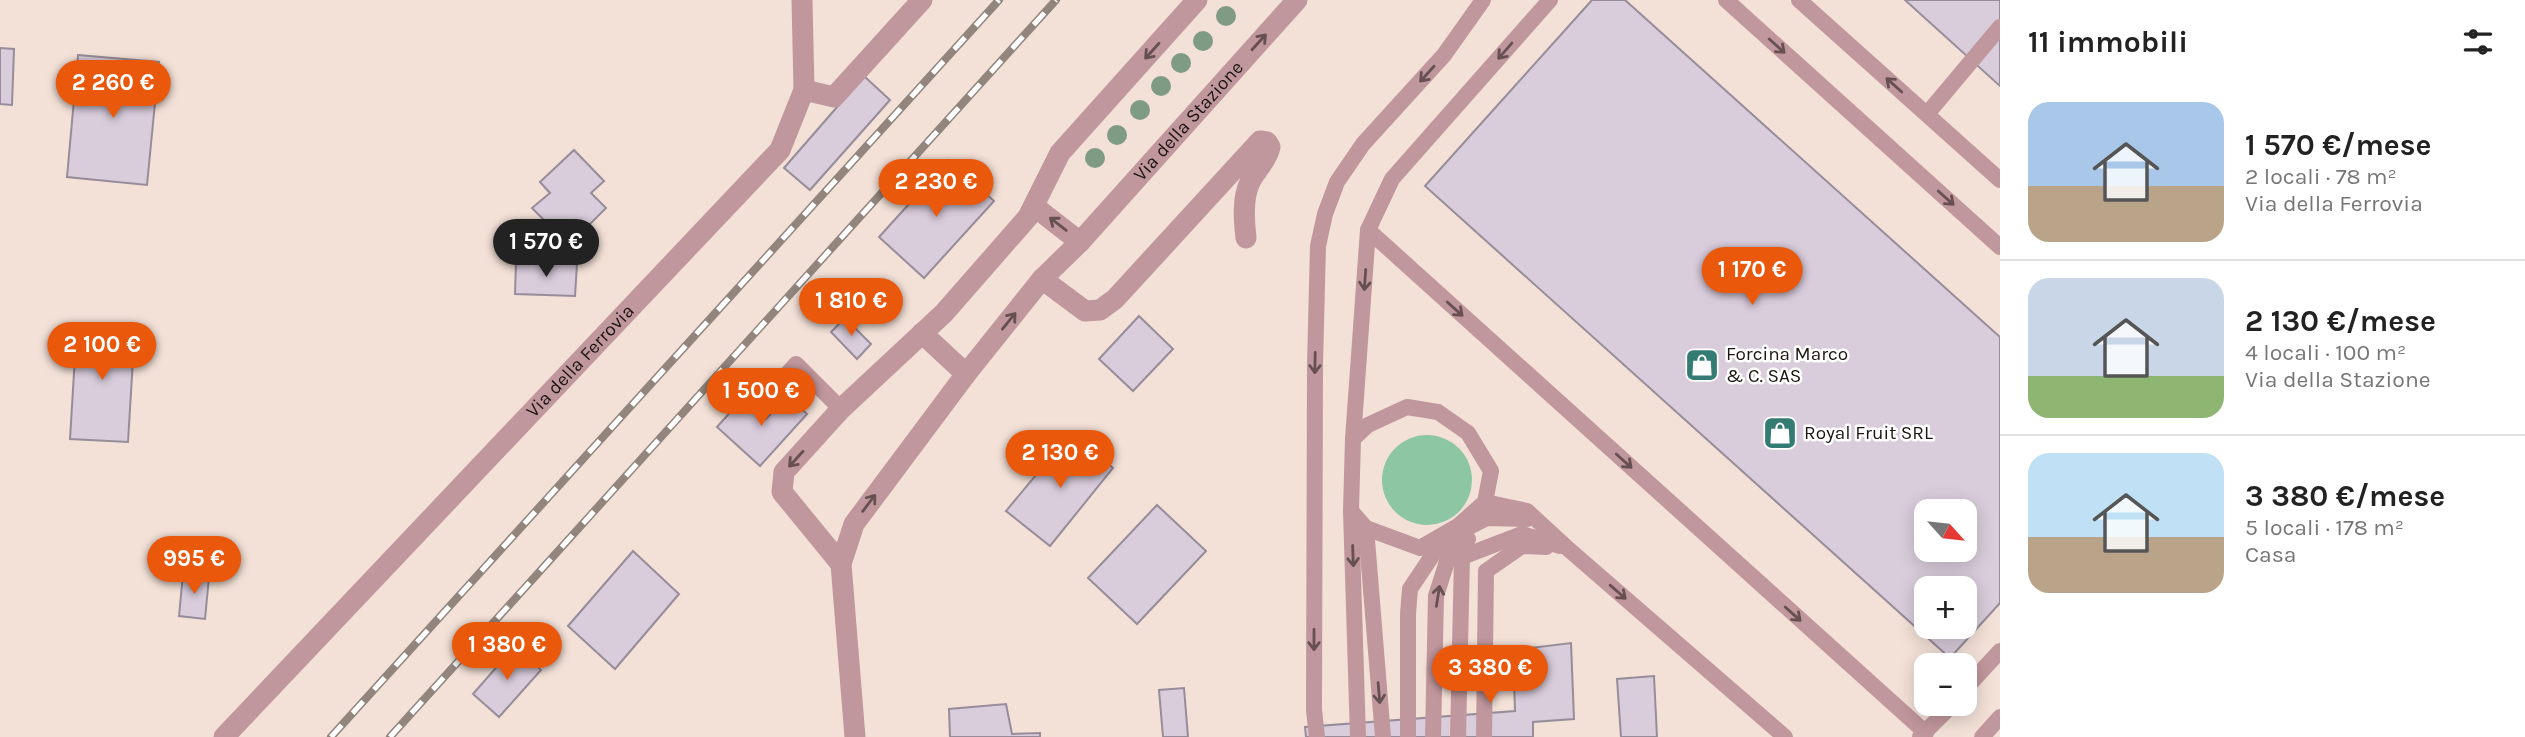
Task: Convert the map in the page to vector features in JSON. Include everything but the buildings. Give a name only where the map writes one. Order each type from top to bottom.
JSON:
[{"type":"street","points":[[802,0],[804,90],[834,97],[922,0]]},
{"type":"street","points":[[841,564],[782,492],[784,472],[841,409],[944,313],[1035,207],[1060,153],[1197,0]]},
{"type":"street","name":"Via della Stazione","points":[[855,737],[841,564],[854,524],[1042,279],[1080,242],[1297,0]]},
{"type":"street","name":"Via della Ferrovia","points":[[223,737],[780,150],[804,90]]},
{"type":"street","points":[[1042,279],[1085,311],[1100,310],[1115,299],[1260,141],[1267,142],[1270,147],[1268,156],[1249,184],[1244,218],[1246,239]]},
{"type":"street","points":[[1035,207],[1080,242]]},
{"type":"street","points":[[922,333],[967,374]]},
{"type":"lane","points":[[1358,737],[1352,511],[1353,439],[1368,230],[1392,180],[1550,0]]},
{"type":"lane","points":[[1726,0],[2000,247]]},
{"type":"lane","points":[[1799,0],[2000,180]]},
{"type":"lane","points":[[1317,737],[1314,710],[1315,365],[1318,246],[1325,214],[1337,182],[1363,144],[1444,55],[1483,4]]},
{"type":"lane","points":[[1927,114],[2000,27]]},
{"type":"lane","points":[[1368,230],[1923,735],[1941,716]]},
{"type":"lane","points":[[765,399],[796,364],[841,409]]},
{"type":"lane","points":[[1352,511],[1366,528],[1420,548],[1458,526],[1485,502],[1491,471],[1468,433],[1438,412],[1407,407],[1368,425],[1353,439]]},
{"type":"lane","points":[[1485,502],[1527,510],[1785,737]]},
{"type":"lane","points":[[1408,737],[1410,589],[1442,541],[1488,518],[1525,518],[1566,547]]},
{"type":"lane","points":[[1433,737],[1436,597],[1451,549],[1490,526],[1523,525],[1566,547]]},
{"type":"lane","points":[[1366,528],[1383,737]]},
{"type":"lane","points":[[1458,737],[1462,557],[1522,534],[1566,547]]},
{"type":"lane","points":[[1484,737],[1486,571],[1522,546],[1566,547]]},
{"type":"lane","points":[[1977,677],[2000,651]]},
{"type":"lane","points":[[1982,737],[2000,717]]},
{"type":"green space","points":[[1427,435],[1444,438],[1459,448],[1469,463],[1472,480],[1469,497],[1459,512],[1444,522],[1427,525],[1410,522],[1395,512],[1385,497],[1382,480],[1385,463],[1395,448],[1410,438]]},
{"type":"railway","points":[[331,737],[999,0]]},
{"type":"railway","points":[[390,737],[1056,0]]},
{"type":"place","name":"Forcina Marco & C. SAS","points":[[1702,365]]},
{"type":"place","name":"Royal Fruit SRL","points":[[1780,433]]}]
